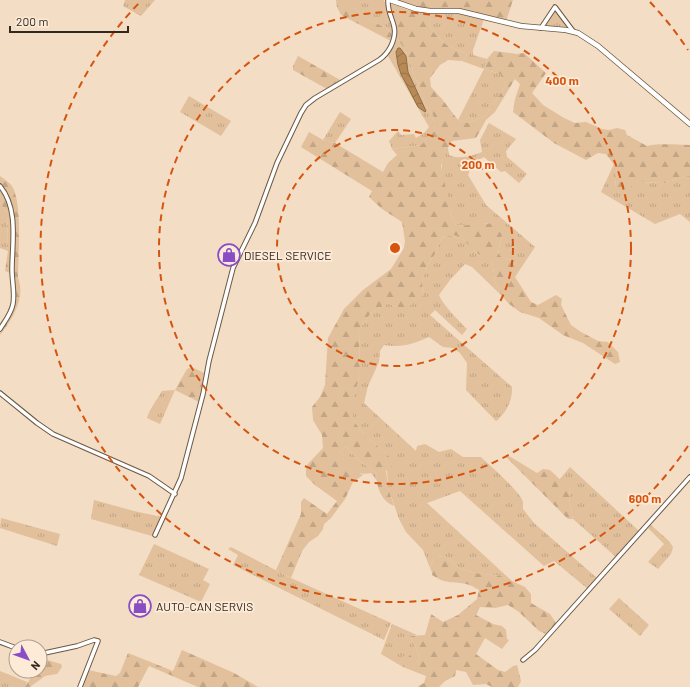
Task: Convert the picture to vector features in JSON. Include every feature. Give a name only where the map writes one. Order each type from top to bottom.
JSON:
[{"type":"street","points":[[155,535],[181,478],[233,268],[255,223],[277,163],[306,105],[315,98],[379,60],[387,53],[394,37],[395,30],[388,7],[389,0],[416,9],[430,11],[459,11],[511,24],[573,31],[598,46],[690,124]]},
{"type":"street","points":[[542,28],[555,7],[573,31]]},
{"type":"street","points":[[0,186],[11,209],[14,248],[12,305],[10,312],[0,329]]},
{"type":"street","points":[[0,393],[53,434],[149,476],[175,494]]},
{"type":"street","points":[[523,660],[535,650],[690,476]]},
{"type":"street","points":[[48,652],[77,646],[94,640],[98,641],[80,687]]},
{"type":"green space","points":[[125,0],[155,0],[141,16],[123,6]]},
{"type":"green space","points":[[336,0],[351,0],[351,6],[368,19],[386,28],[393,35],[391,41],[341,15],[337,7]]},
{"type":"green space","points":[[351,0],[384,0],[394,30],[393,35],[386,28],[368,19],[351,6]]},
{"type":"green space","points":[[398,0],[513,0],[506,21],[460,10],[427,9],[411,6]]},
{"type":"green space","points":[[390,4],[408,10],[430,12],[431,17],[429,26],[437,36],[449,46],[466,53],[467,57],[462,61],[448,60],[440,65],[430,78],[431,87],[458,120],[468,123],[485,116],[506,85],[500,74],[484,69],[487,59],[494,51],[517,54],[524,53],[546,73],[532,93],[543,105],[575,123],[586,122],[602,129],[609,130],[617,128],[625,130],[627,135],[647,146],[663,144],[690,145],[690,175],[665,183],[638,182],[624,191],[615,188],[617,169],[606,154],[598,153],[586,160],[554,143],[513,112],[515,99],[520,84],[515,79],[495,112],[486,120],[476,138],[452,141],[448,148],[446,147],[441,166],[451,214],[456,225],[495,225],[502,235],[498,253],[500,256],[511,260],[518,266],[515,277],[531,302],[538,305],[556,295],[562,299],[561,305],[571,325],[598,341],[608,342],[618,352],[620,362],[615,364],[583,343],[563,335],[539,318],[520,312],[509,304],[502,296],[495,282],[492,260],[478,254],[458,237],[453,235],[442,238],[435,254],[427,266],[422,281],[423,295],[407,308],[398,308],[388,303],[370,314],[359,330],[360,375],[353,399],[353,420],[365,436],[386,453],[394,464],[386,471],[388,487],[394,506],[382,497],[377,483],[376,473],[360,461],[346,447],[340,451],[349,465],[363,475],[353,482],[345,499],[331,518],[324,524],[323,529],[318,536],[309,542],[302,551],[291,578],[276,570],[301,514],[301,502],[304,498],[327,514],[337,501],[315,485],[306,476],[306,466],[323,448],[322,435],[313,420],[312,407],[320,397],[325,385],[328,338],[344,309],[363,290],[391,269],[404,248],[405,241],[402,222],[382,209],[369,197],[372,191],[301,147],[309,132],[323,140],[335,143],[383,172],[388,163],[397,155],[392,149],[421,145],[435,130],[433,115],[426,106],[404,47],[397,39],[397,28]]},
{"type":"green space","points":[[555,10],[568,27],[545,26]]},
{"type":"green space","points":[[430,12],[459,13],[484,19],[473,50],[473,55],[487,59],[484,69],[462,61],[467,57],[466,53],[449,46],[437,36],[429,26],[431,17]]},
{"type":"green space","points":[[397,39],[404,47],[426,106],[433,115],[435,130],[421,145],[392,149],[389,141],[398,131],[401,135],[414,134],[416,138],[425,132],[429,127],[388,56]]},
{"type":"green space","points":[[298,56],[342,81],[327,89],[293,70],[293,66]]},
{"type":"green space","points":[[484,69],[500,74],[506,85],[485,116],[468,123],[458,120]]},
{"type":"green space","points":[[189,96],[231,121],[221,136],[180,112]]},
{"type":"green space","points":[[340,112],[351,119],[335,143],[323,140]]},
{"type":"green space","points":[[489,123],[516,139],[506,151],[507,157],[527,174],[519,183],[505,171],[501,172],[484,157],[473,163],[468,175],[486,205],[535,247],[515,277],[511,260],[500,256],[498,253],[502,235],[487,223],[472,226],[456,225],[448,205],[442,179],[442,163],[446,147],[448,148],[449,155],[457,157],[470,156],[482,152],[480,140]]},
{"type":"green space","points":[[614,164],[617,169],[615,188],[638,182],[665,183],[690,175],[690,222],[680,214],[655,224],[601,192]]},
{"type":"green space","points":[[0,176],[12,186],[18,205],[18,278],[20,293],[19,301],[13,316],[0,335],[13,311],[15,249],[14,221],[0,184]]},
{"type":"green space","points":[[0,190],[9,209],[11,219],[12,241],[10,273],[5,271],[8,251],[7,213],[0,202]]},
{"type":"green space","points":[[0,202],[7,213],[8,251],[0,248]]},
{"type":"green space","points":[[450,235],[461,238],[472,247],[478,255],[490,257],[492,260],[495,282],[502,296],[472,267],[465,264],[450,280],[439,295],[448,308],[467,329],[462,335],[435,310],[430,315],[512,387],[508,406],[496,421],[466,390],[467,363],[460,353],[453,348],[443,347],[429,337],[407,345],[384,345],[380,351],[379,362],[368,386],[364,403],[416,451],[417,446],[425,444],[439,452],[451,449],[463,457],[481,457],[517,492],[523,502],[523,509],[534,523],[597,578],[588,589],[554,561],[544,566],[460,491],[427,503],[514,583],[501,576],[475,573],[459,568],[445,556],[434,557],[430,568],[423,550],[406,532],[399,519],[388,487],[386,453],[365,436],[353,420],[353,399],[360,375],[359,330],[370,314],[388,303],[398,308],[423,295],[422,281],[427,266],[435,254],[442,238]]},
{"type":"green space","points":[[192,367],[204,373],[199,402],[175,390],[187,369]]},
{"type":"green space","points":[[175,390],[160,424],[147,418],[162,391]]},
{"type":"green space","points":[[346,447],[360,461],[376,473],[377,481],[371,473],[360,473],[348,465],[340,451]]},
{"type":"green space","points":[[509,456],[537,473],[543,469],[550,470],[570,489],[569,498],[573,519],[568,519],[506,457]]},
{"type":"green space","points":[[570,467],[639,531],[616,557],[573,519],[569,498],[570,489],[559,480]]},
{"type":"green space","points":[[94,500],[162,517],[152,536],[91,519]]},
{"type":"green space","points":[[1,518],[60,534],[57,546],[0,528]]},
{"type":"green space","points":[[651,525],[669,541],[673,547],[671,554],[658,569],[648,562],[664,544],[648,528]]},
{"type":"green space","points":[[154,544],[209,569],[203,580],[210,584],[201,602],[139,575]]},
{"type":"green space","points":[[231,547],[291,578],[391,623],[384,640],[233,565],[238,555],[228,549]]},
{"type":"green space","points":[[445,556],[459,568],[475,573],[501,576],[525,587],[531,594],[531,603],[550,614],[556,623],[546,634],[539,631],[519,612],[508,605],[495,608],[480,607],[476,615],[493,624],[502,626],[506,630],[507,639],[509,640],[502,649],[485,638],[476,654],[498,670],[505,672],[517,665],[521,681],[518,687],[492,687],[486,684],[473,685],[466,672],[456,670],[455,676],[445,681],[439,687],[417,687],[424,683],[426,676],[403,667],[403,656],[410,655],[417,663],[420,657],[410,636],[425,635],[431,614],[443,622],[458,615],[477,599],[479,590],[474,587],[466,584],[444,581],[432,575],[430,568],[434,557]]},
{"type":"green space","points":[[619,598],[649,625],[640,636],[609,609]]},
{"type":"green space","points":[[392,624],[417,635],[410,636],[420,657],[417,663],[403,656],[403,667],[381,654]]},
{"type":"green space","points":[[182,650],[234,673],[258,687],[198,687],[149,666],[138,687],[82,687],[88,670],[116,676],[120,673],[128,653],[173,671]]},
{"type":"green space","points":[[48,660],[61,664],[62,667],[57,674],[48,676]]},
{"type":"green space","points":[[0,671],[8,674],[8,679],[20,679],[27,682],[25,687],[0,687]]},
{"type":"green space","points":[[30,679],[41,679],[30,687],[25,687]]},
{"type":"water","points":[[398,48],[400,48],[406,56],[408,72],[426,111],[425,112],[418,107],[401,74],[396,52]]},
{"type":"place","name":"DIESEL SERVICE","points":[[229,255]]},
{"type":"place","name":"AUTO-CAN SERVIS","points":[[140,606]]}]
